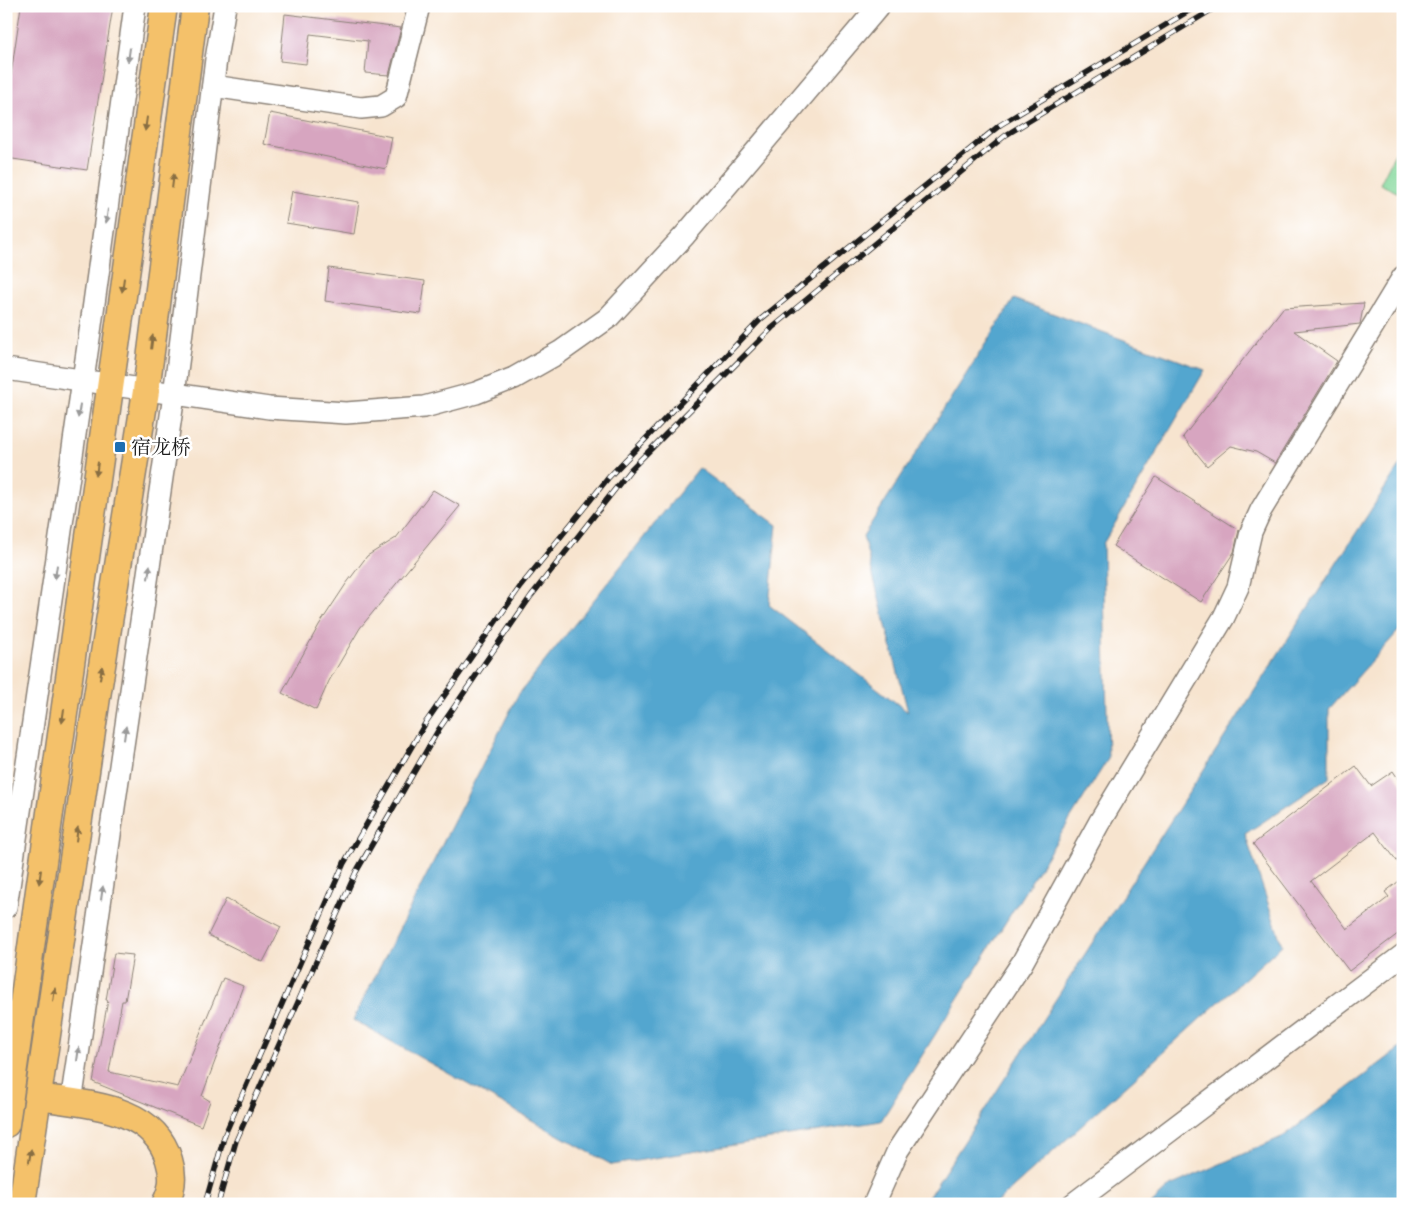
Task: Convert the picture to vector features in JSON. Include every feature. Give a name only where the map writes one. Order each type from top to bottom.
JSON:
[{"type":"main road","points":[[6,1124],[8,1094],[164,6]]},
{"type":"main road","points":[[22,1204],[96,706],[146,391],[195,6]]},
{"type":"main road","points":[[39,1097],[122,1112],[148,1126],[167,1154],[174,1175],[170,1195],[165,1204]]},
{"type":"street","points":[[6,907],[13,822],[83,381],[135,6]]},
{"type":"street","points":[[71,1102],[174,395],[225,6]]},
{"type":"street","points":[[213,86],[361,108],[381,106],[396,97],[419,6]]},
{"type":"street","points":[[6,369],[109,386],[308,412],[383,412],[424,407],[476,393],[514,378],[560,352],[608,318],[685,235],[879,6]]},
{"type":"street","points":[[874,1204],[898,1150],[1022,964],[1099,823],[1224,617],[1238,587],[1251,532],[1261,510],[1403,277]]},
{"type":"street","points":[[1073,1204],[1403,955]]},
{"type":"green space","points":[[1397,149],[1403,152],[1403,195],[1380,184]]},
{"type":"water","points":[[1014,299],[1205,370],[1103,544],[1108,759],[881,1121],[612,1165],[353,1020],[518,695],[699,468],[777,525],[769,605],[908,712],[863,536]]},
{"type":"water","points":[[1403,460],[1403,626],[1329,709],[1329,778],[1245,834],[1282,945],[995,1204],[924,1204]]},
{"type":"water","points":[[1403,1046],[1403,1204],[1151,1204],[1170,1186],[1284,1136]]},
{"type":"building","points":[[21,6],[113,6],[87,170],[6,158],[6,109]]},
{"type":"building","points":[[285,14],[401,28],[389,75],[365,73],[368,41],[310,34],[306,64],[280,61]]},
{"type":"building","points":[[270,113],[392,137],[386,169],[264,144]]},
{"type":"building","points":[[292,191],[359,202],[354,234],[286,223]]},
{"type":"building","points":[[329,268],[425,281],[421,314],[325,301]]},
{"type":"building","points":[[1364,303],[1360,324],[1294,331],[1337,361],[1275,463],[1256,452],[1231,446],[1207,466],[1183,437],[1283,308]]},
{"type":"building","points":[[1156,477],[1239,530],[1234,552],[1201,602],[1113,546]]},
{"type":"building","points":[[433,490],[460,506],[360,628],[329,681],[316,710],[282,693],[319,625],[346,584],[367,556],[396,538]]},
{"type":"building","points":[[1356,766],[1371,786],[1393,771],[1403,786],[1403,869],[1375,832],[1311,881],[1347,929],[1389,897],[1385,892],[1403,878],[1403,930],[1349,971],[1253,844]]},
{"type":"building","points":[[226,899],[281,927],[263,962],[208,935]]},
{"type":"building","points":[[114,953],[133,955],[125,1001],[122,1001],[109,1072],[178,1087],[223,978],[243,986],[202,1096],[210,1101],[201,1126],[93,1082],[108,1000],[106,1000]]},
{"type":"railway","points":[[205,1204],[225,1134],[344,863],[426,722],[520,587],[609,477],[761,319],[1000,125],[1197,6]]},
{"type":"railway","points":[[218,1204],[236,1141],[356,872],[439,729],[531,596],[631,469],[772,328],[1006,135],[1218,6]]},
{"type":"place","name":"宿龙桥","points":[[120,447]]}]
